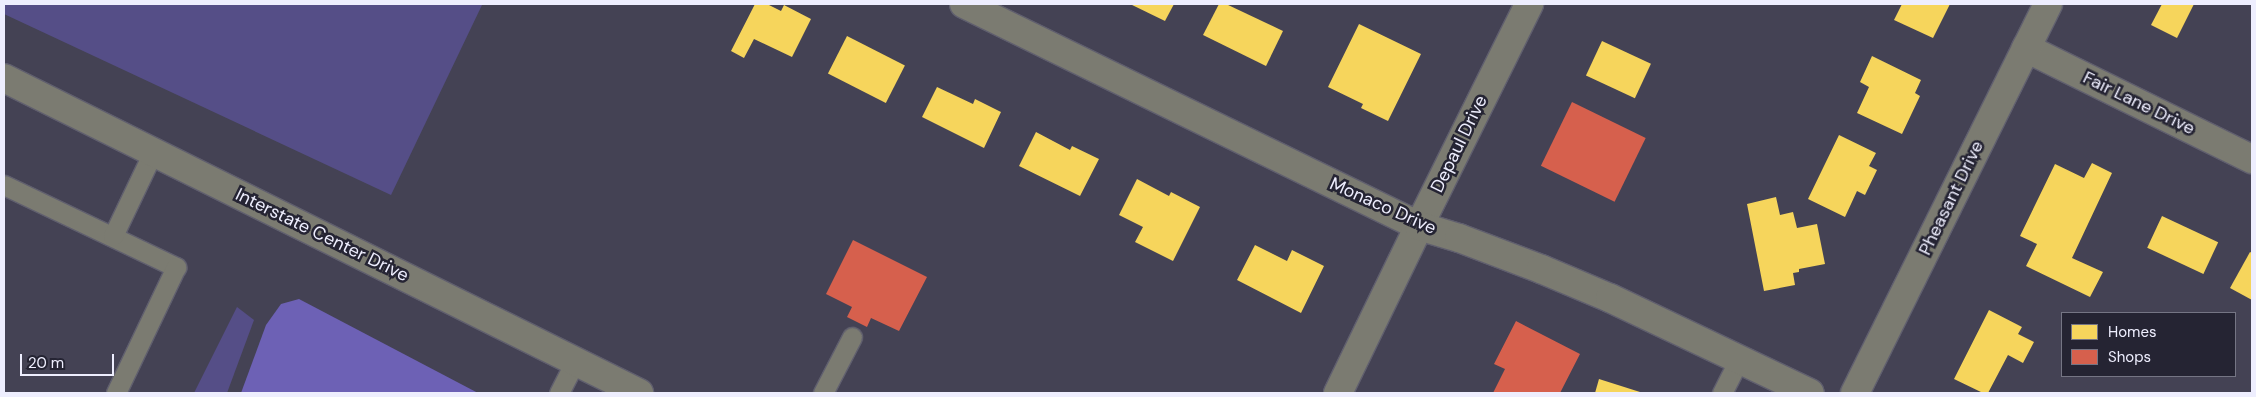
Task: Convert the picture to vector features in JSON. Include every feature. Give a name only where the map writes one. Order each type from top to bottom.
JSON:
[{"type":"street","name":"Monaco Drive","points":[[964,4],[1419,226],[1459,238],[1610,298],[1810,393]]},
{"type":"street","name":"Depaul Drive","points":[[1338,393],[1528,4]]},
{"type":"street","name":"Pheasant Drive","points":[[1855,393],[2048,4]]},
{"type":"street","name":"Fair Lane Drive","points":[[2026,48],[2252,159]]},
{"type":"street","name":"Interstate Center Drive","points":[[4,78],[639,393]]},
{"type":"lane","points":[[113,236],[153,152]]},
{"type":"lane","points":[[4,186],[176,267],[116,393]]},
{"type":"lane","points":[[823,393],[852,337]]},
{"type":"lane","points":[[1722,393],[1739,358]]},
{"type":"lane","points":[[559,393],[575,361]]},
{"type":"shaded area","points":[[4,4],[482,5],[391,195],[4,14]]},
{"type":"shaded area","points":[[299,299],[478,393],[241,393],[266,325],[281,304]]},
{"type":"shaded area","points":[[237,307],[254,320],[227,393],[194,393]]},
{"type":"building: Homes","points":[[755,4],[767,4],[781,11],[784,5],[811,19],[792,57],[754,39],[744,58],[731,51]]},
{"type":"building: Homes","points":[[1130,4],[1174,4],[1165,21]]},
{"type":"building: Homes","points":[[1219,4],[1226,4],[1283,31],[1266,66],[1203,35]]},
{"type":"building: Homes","points":[[1902,4],[1950,4],[1933,38],[1894,20]]},
{"type":"building: Homes","points":[[2162,4],[2194,4],[2177,38],[2151,25]]},
{"type":"building: Homes","points":[[1359,24],[1421,54],[1388,121],[1361,108],[1363,104],[1328,87]]},
{"type":"building: Homes","points":[[847,36],[905,66],[886,103],[828,73]]},
{"type":"building: Homes","points":[[1602,41],[1651,64],[1635,98],[1586,75]]},
{"type":"building: Homes","points":[[1872,56],[1921,80],[1915,93],[1920,96],[1902,134],[1857,113],[1869,87],[1860,82]]},
{"type":"building: Homes","points":[[937,87],[973,104],[975,99],[1001,112],[984,148],[922,117]]},
{"type":"building: Homes","points":[[1036,132],[1070,150],[1072,146],[1099,159],[1080,196],[1019,166]]},
{"type":"building: Homes","points":[[1839,135],[1876,153],[1869,166],[1877,170],[1865,195],[1857,191],[1845,217],[1808,199]]},
{"type":"building: Homes","points":[[2092,163],[2112,173],[2072,258],[2103,272],[2090,297],[2026,266],[2037,244],[2020,236],[2055,164],[2084,178]]},
{"type":"building: Homes","points":[[1137,179],[1169,196],[1171,192],[1200,207],[1173,261],[1135,242],[1143,227],[1119,215]]},
{"type":"building: Homes","points":[[1776,197],[1780,215],[1793,212],[1797,228],[1817,224],[1825,264],[1799,269],[1799,272],[1793,273],[1795,285],[1764,291],[1747,204]]},
{"type":"building: Homes","points":[[2162,216],[2218,242],[2203,274],[2147,248]]},
{"type":"building: Homes","points":[[1255,245],[1287,261],[1292,250],[1324,266],[1301,313],[1237,280]]},
{"type":"building: Homes","points":[[2250,252],[2252,253],[2252,300],[2230,288]]},
{"type":"building: Homes","points":[[1989,310],[2022,327],[2018,334],[2034,342],[2023,363],[2008,355],[1988,393],[1983,393],[1954,379]]},
{"type":"building: Homes","points":[[1599,379],[1640,392],[1595,393]]},
{"type":"building: Shops","points":[[1572,102],[1646,138],[1615,202],[1541,166]]},
{"type":"building: Shops","points":[[853,240],[927,277],[899,331],[871,318],[867,327],[847,317],[852,307],[826,294]]},
{"type":"building: Shops","points":[[1516,321],[1580,354],[1560,393],[1493,393],[1505,369],[1494,364]]}]
